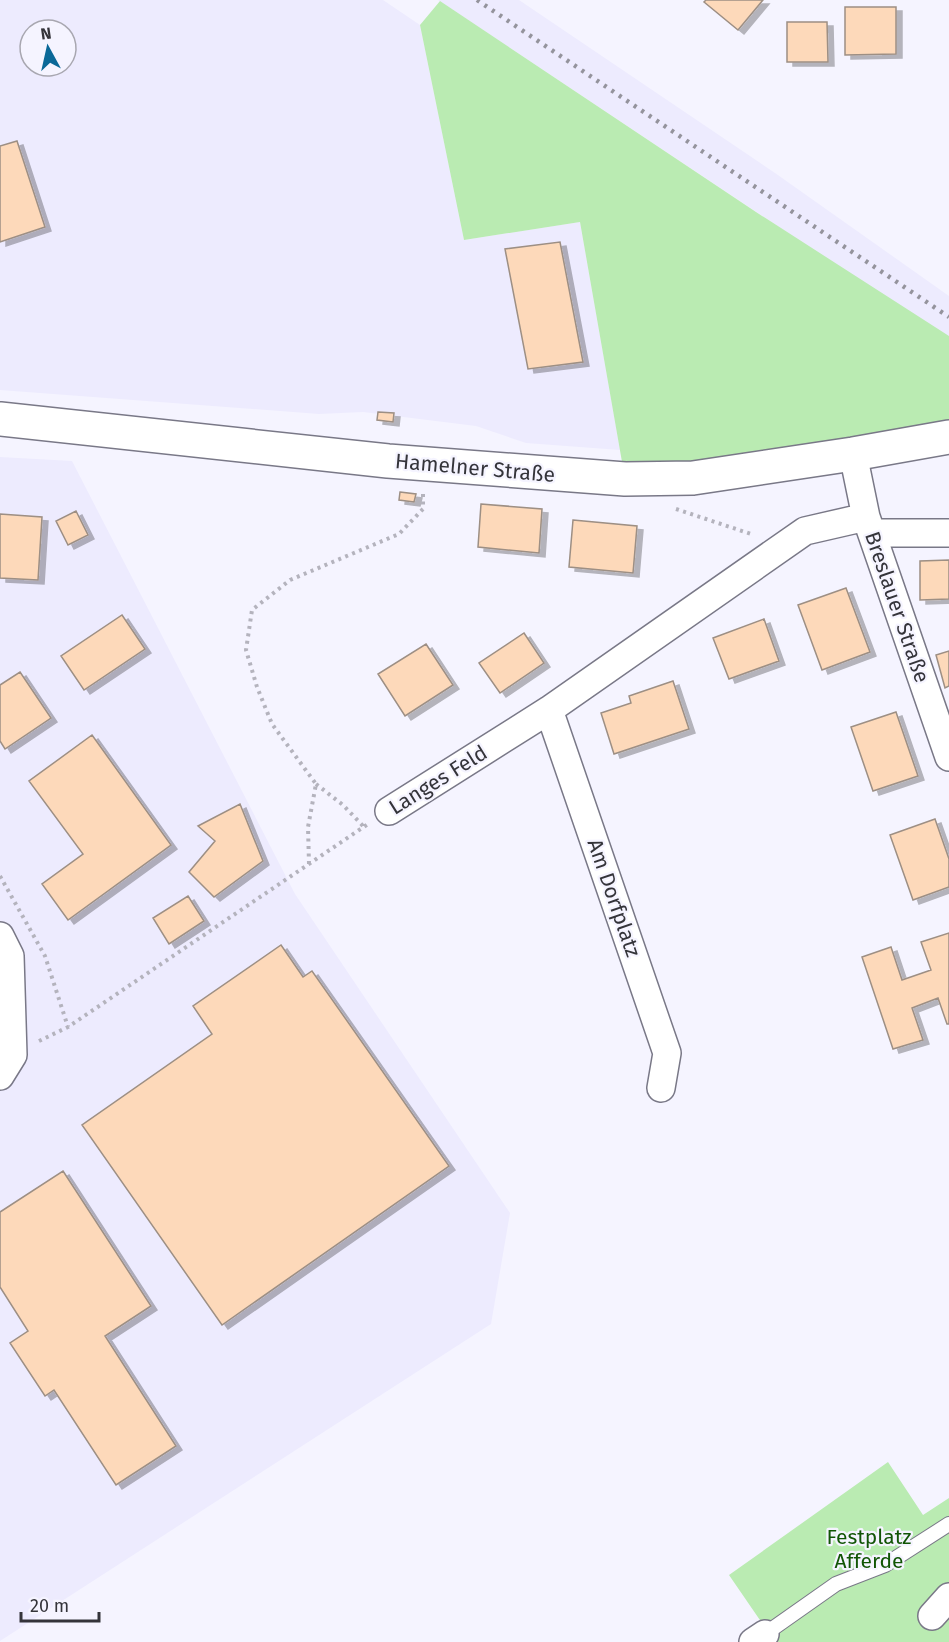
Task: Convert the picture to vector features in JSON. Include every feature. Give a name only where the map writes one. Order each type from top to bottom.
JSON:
[{"type":"main road","name":"Hamelner Straße","points":[[0,419],[423,464],[535,473],[666,479],[693,478],[949,437]]},
{"type":"street","name":"Breslauer Straße","points":[[853,454],[869,525],[949,757]]},
{"type":"street","name":"Langes Feld","points":[[389,811],[549,710],[805,531],[869,525],[949,532]]},
{"type":"street","name":"Am Dorfplatz","points":[[549,710],[667,1053],[661,1088]]},
{"type":"street","points":[[0,936],[10,956],[7,1065]]},
{"type":"lane","points":[[759,1638],[836,1584],[885,1565],[949,1524]]},
{"type":"path","points":[[364,827],[343,805],[316,784],[272,724],[257,687],[246,650],[252,610],[290,580],[399,534],[423,509],[423,464]]},
{"type":"path","points":[[666,479],[667,507],[783,545]]},
{"type":"path","points":[[309,864],[308,827],[316,784]]},
{"type":"path","name":"Langes Feld","points":[[7,1065],[69,1026],[389,811]]},
{"type":"shaded area","points":[[0,0],[383,0],[420,25],[464,240],[580,222],[620,450],[526,443],[476,426],[363,412],[319,414],[0,390]]},
{"type":"shaded area","points":[[438,0],[519,0],[775,173],[949,296],[949,340]]},
{"type":"shaded area","points":[[0,457],[72,461],[295,894],[510,1213],[491,1324],[0,1641]]},
{"type":"green space","points":[[440,1],[756,212],[949,336],[949,437],[625,479],[580,222],[464,240],[420,25]]},
{"type":"green space","name":"Festplatz Afferde","points":[[888,1462],[923,1515],[949,1498],[949,1642],[775,1642],[729,1575]]},
{"type":"building","points":[[706,0],[763,0],[738,30],[704,2]]},
{"type":"building","points":[[845,7],[896,7],[896,54],[845,55]]},
{"type":"building","points":[[787,22],[827,22],[828,62],[787,62]]},
{"type":"building","points":[[17,141],[45,227],[0,242],[0,146]]},
{"type":"building","points":[[560,242],[583,362],[528,369],[505,249]]},
{"type":"building","points":[[378,412],[394,413],[393,422],[377,420]]},
{"type":"building","points":[[400,492],[416,494],[414,502],[399,500]]},
{"type":"building","points":[[481,504],[542,509],[539,553],[478,547]]},
{"type":"building","points":[[76,511],[88,535],[68,545],[56,521]]},
{"type":"building","points":[[0,514],[42,517],[38,580],[0,578]]},
{"type":"building","points":[[573,520],[637,526],[633,573],[569,567]]},
{"type":"building","points":[[949,560],[949,599],[920,600],[920,561]]},
{"type":"building","points":[[846,588],[870,652],[822,670],[798,605]]},
{"type":"building","points":[[122,615],[145,649],[84,690],[61,656]]},
{"type":"building","points":[[764,619],[779,661],[729,679],[713,638]]},
{"type":"building","points":[[524,633],[544,663],[500,693],[479,663]]},
{"type":"building","points":[[426,644],[453,685],[405,716],[378,674]]},
{"type":"building","points":[[949,651],[949,686],[945,688],[936,655]]},
{"type":"building","points":[[20,672],[51,718],[5,749],[0,741],[0,685]]},
{"type":"building","points":[[673,681],[689,729],[614,754],[601,713],[631,703],[629,696]]},
{"type":"building","points":[[896,712],[918,776],[873,791],[851,727]]},
{"type":"building","points":[[92,735],[171,845],[68,920],[42,884],[83,854],[29,781]]},
{"type":"building","points":[[240,804],[263,861],[214,897],[189,872],[215,841],[198,826]]},
{"type":"building","points":[[935,819],[949,859],[949,887],[913,900],[890,835]]},
{"type":"building","points":[[188,896],[204,921],[169,944],[153,918]]},
{"type":"building","points":[[949,933],[949,1024],[947,1024],[938,998],[912,1008],[923,1040],[893,1049],[862,957],[891,947],[902,980],[931,970],[921,942]]},
{"type":"building","points":[[281,945],[303,977],[312,971],[449,1166],[222,1325],[82,1125],[212,1034],[193,1006]]},
{"type":"building","points":[[63,1171],[151,1306],[105,1336],[176,1446],[116,1485],[54,1390],[45,1396],[10,1343],[28,1331],[0,1287],[0,1212]]},
{"type":"railway","points":[[477,0],[949,317]]}]
